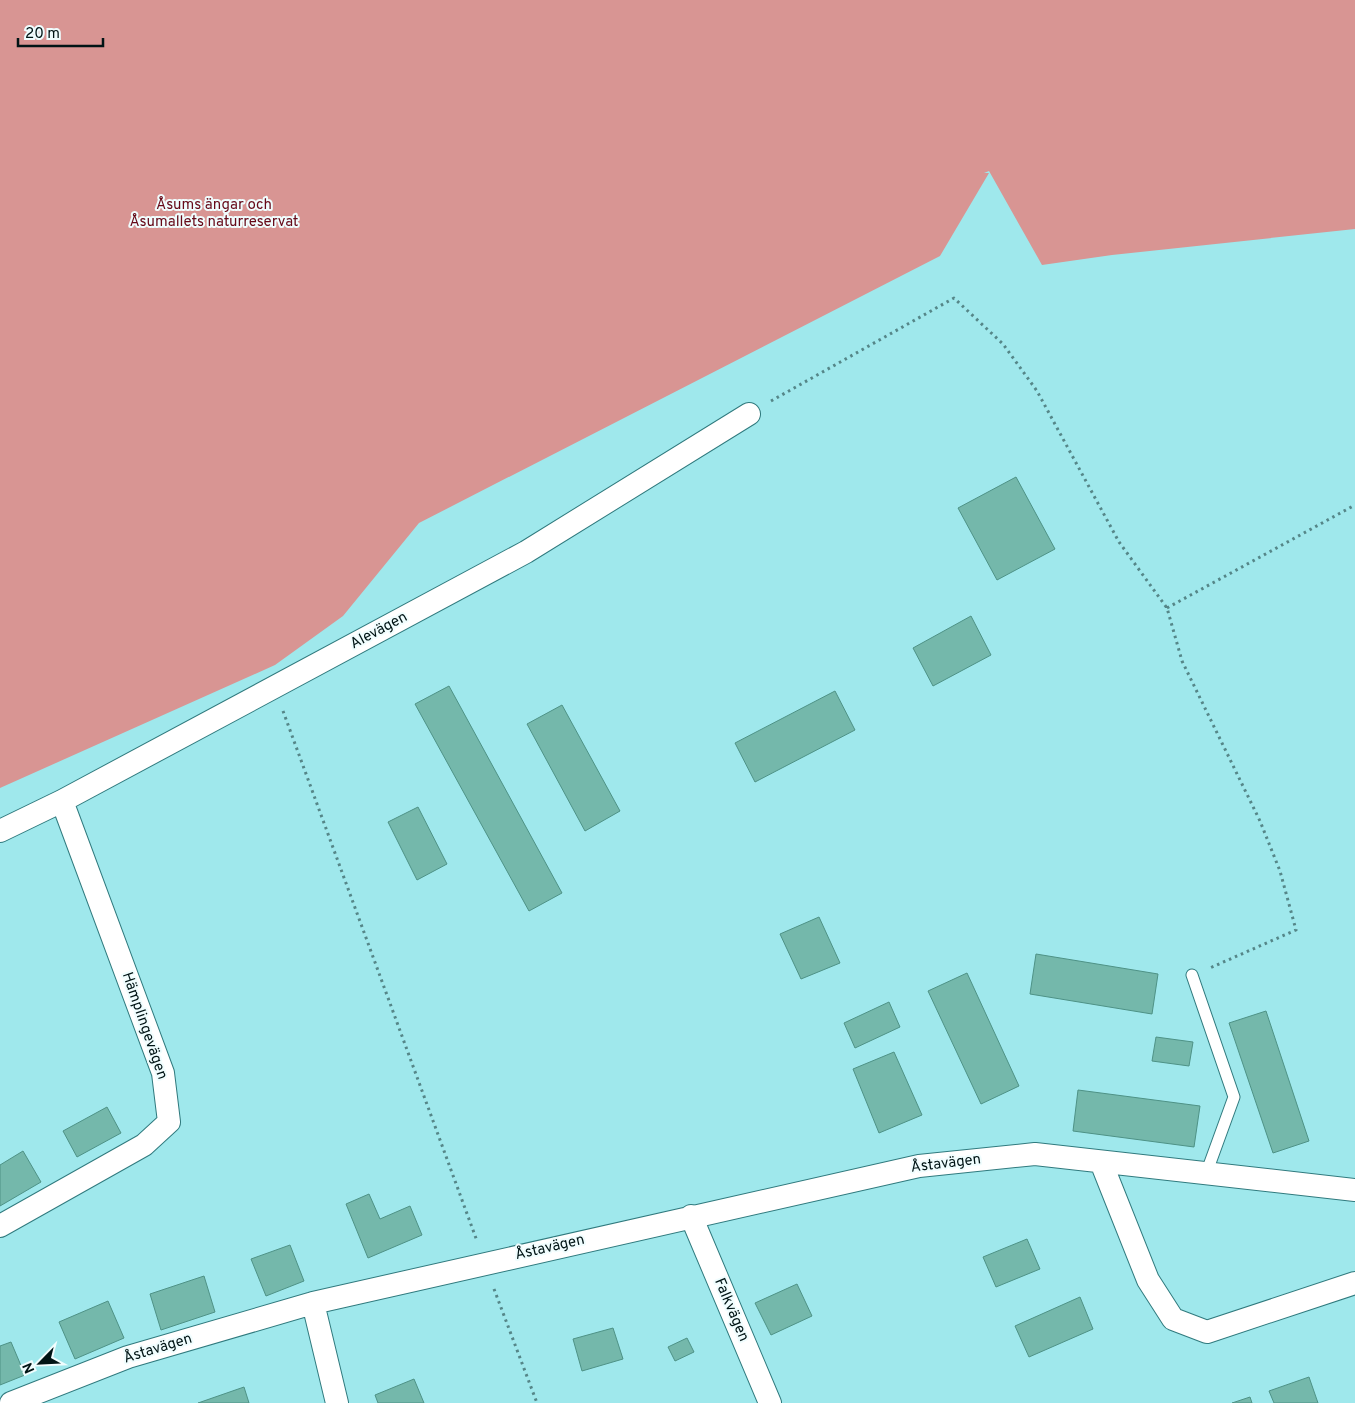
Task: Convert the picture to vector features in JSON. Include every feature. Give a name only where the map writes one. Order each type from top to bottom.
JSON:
[{"type":"street","name":"Alevägen","points":[[0,830],[62,801],[526,552],[748,414]]},
{"type":"street","name":"Hämplingevägen","points":[[0,1226],[144,1145],[169,1122],[163,1073],[62,801]]},
{"type":"street","name":"Åstavägen","points":[[11,1403],[128,1357],[313,1303],[691,1216],[919,1166],[1035,1154],[1355,1190]]},
{"type":"street","points":[[1101,1162],[1148,1280],[1173,1319],[1207,1332],[1355,1283]]},
{"type":"street","name":"Falkvägen","points":[[691,1216],[770,1403]]},
{"type":"street","points":[[313,1303],[337,1403]]},
{"type":"lane","points":[[1192,975],[1234,1097],[1206,1174]]},
{"type":"path","points":[[748,414],[954,298],[1002,344],[1037,391],[1119,542],[1167,608],[1182,661],[1260,822],[1280,871],[1296,930],[1192,975]]},
{"type":"path","points":[[1167,608],[1355,505]]},
{"type":"path","points":[[274,687],[537,1403]]},
{"type":"green space","name":"Åsums ängar och Åsumallets naturreservat","points":[[0,0],[1355,0],[1355,229],[1112,255],[1042,265],[989,171],[984,173],[989,173],[940,256],[419,523],[343,616],[275,665],[0,788]]},
{"type":"building","points":[[1016,477],[1055,549],[997,580],[958,508]]},
{"type":"building","points":[[971,616],[991,655],[933,686],[913,648]]},
{"type":"building","points":[[449,686],[562,893],[529,911],[415,704]]},
{"type":"building","points":[[835,691],[855,730],[755,782],[735,743]]},
{"type":"building","points":[[562,705],[620,811],[585,831],[527,724]]},
{"type":"building","points":[[418,807],[447,864],[417,880],[388,822]]},
{"type":"building","points":[[819,917],[840,963],[801,979],[780,934]]},
{"type":"building","points":[[1036,954],[1158,974],[1152,1014],[1030,994]]},
{"type":"building","points":[[967,973],[1019,1086],[981,1104],[928,991]]},
{"type":"building","points":[[889,1002],[900,1027],[855,1048],[844,1023]]},
{"type":"building","points":[[1266,1011],[1309,1141],[1273,1153],[1229,1023]]},
{"type":"building","points":[[1156,1037],[1193,1042],[1189,1066],[1152,1061]]},
{"type":"building","points":[[894,1052],[922,1115],[879,1133],[853,1069]]},
{"type":"building","points":[[1078,1090],[1200,1106],[1194,1147],[1073,1131]]},
{"type":"building","points":[[107,1107],[121,1133],[77,1157],[63,1131]]},
{"type":"building","points":[[23,1151],[41,1182],[0,1206],[0,1165]]},
{"type":"building","points":[[369,1194],[380,1219],[410,1206],[422,1235],[368,1258],[346,1204]]},
{"type":"building","points":[[1027,1239],[1040,1269],[996,1287],[983,1257]]},
{"type":"building","points":[[290,1245],[304,1281],[266,1296],[251,1259]]},
{"type":"building","points":[[204,1276],[215,1312],[161,1330],[150,1294]]},
{"type":"building","points":[[797,1284],[812,1316],[771,1335],[755,1303]]},
{"type":"building","points":[[1080,1297],[1093,1329],[1029,1357],[1015,1326]]},
{"type":"building","points":[[108,1301],[124,1338],[75,1359],[59,1322]]},
{"type":"building","points":[[613,1328],[623,1359],[582,1371],[573,1339]]},
{"type":"building","points":[[687,1338],[694,1352],[675,1361],[668,1347]]},
{"type":"building","points":[[11,1342],[25,1375],[0,1385],[0,1346]]},
{"type":"building","points":[[1309,1377],[1318,1403],[1274,1403],[1269,1391]]},
{"type":"building","points":[[414,1379],[424,1403],[378,1403],[375,1395]]},
{"type":"building","points":[[244,1387],[249,1403],[198,1403]]},
{"type":"building","points":[[1250,1397],[1252,1403],[1232,1403]]}]
